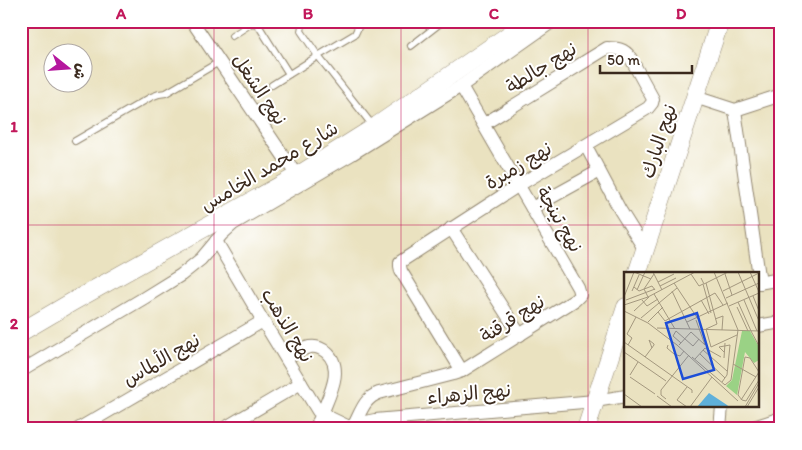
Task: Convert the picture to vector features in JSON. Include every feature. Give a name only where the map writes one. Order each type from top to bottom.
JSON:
[{"type":"main road","name":"شارع محمد الخامس","points":[[21,332],[297,176],[374,127],[529,21]]},
{"type":"main road","name":"نهج البارك","points":[[638,272],[720,21]]},
{"type":"main road","points":[[586,429],[624,314]]},
{"type":"street","name":"نهج الشغل","points":[[192,21],[297,176]]},
{"type":"street","points":[[21,370],[181,275],[227,229],[237,222],[352,154],[461,86],[554,21]]},
{"type":"street","name":"نهج جالطة","points":[[484,124],[607,48],[620,49],[626,52],[652,96]]},
{"type":"street","name":"نهج تينجة","points":[[461,86],[578,288],[580,295]]},
{"type":"street","points":[[695,97],[735,110],[781,95]]},
{"type":"street","name":"نهج زمبرة","points":[[462,370],[401,271],[400,264],[402,260],[519,185],[648,108],[652,103],[652,96]]},
{"type":"street","points":[[735,110],[757,272]]},
{"type":"street","points":[[586,146],[620,210],[645,250]]},
{"type":"street","points":[[532,208],[599,171]]},
{"type":"street","points":[[451,228],[520,335]]},
{"type":"street","name":"نهج الذهب","points":[[216,241],[318,411],[322,414]]},
{"type":"street","points":[[760,283],[781,279]]},
{"type":"street","name":"نهج قرقنة","points":[[350,427],[366,402],[375,395],[462,370],[520,335],[580,295]]},
{"type":"street","name":"نهج الألماس","points":[[78,429],[263,321]]},
{"type":"street","points":[[760,326],[781,322]]},
{"type":"street","points":[[286,358],[304,348],[316,346],[334,362],[335,374],[333,382],[315,429]]},
{"type":"street","points":[[222,429],[301,382]]},
{"type":"street","name":"نهج الزهراء","points":[[350,427],[375,420],[595,401],[624,396]]},
{"type":"street","points":[[720,429],[722,408]]},
{"type":"street","points":[[322,414],[350,427]]},
{"type":"street","points":[[748,429],[781,418]]},
{"type":"lane","points":[[306,21],[302,26],[302,31],[318,56],[374,127]]},
{"type":"lane","points":[[272,85],[355,34],[361,21]]},
{"type":"lane","points":[[411,46],[443,21]]},
{"type":"lane","points":[[232,36],[252,23],[256,24],[289,74]]},
{"type":"lane","points":[[75,141],[152,96],[166,93],[219,62]]}]
